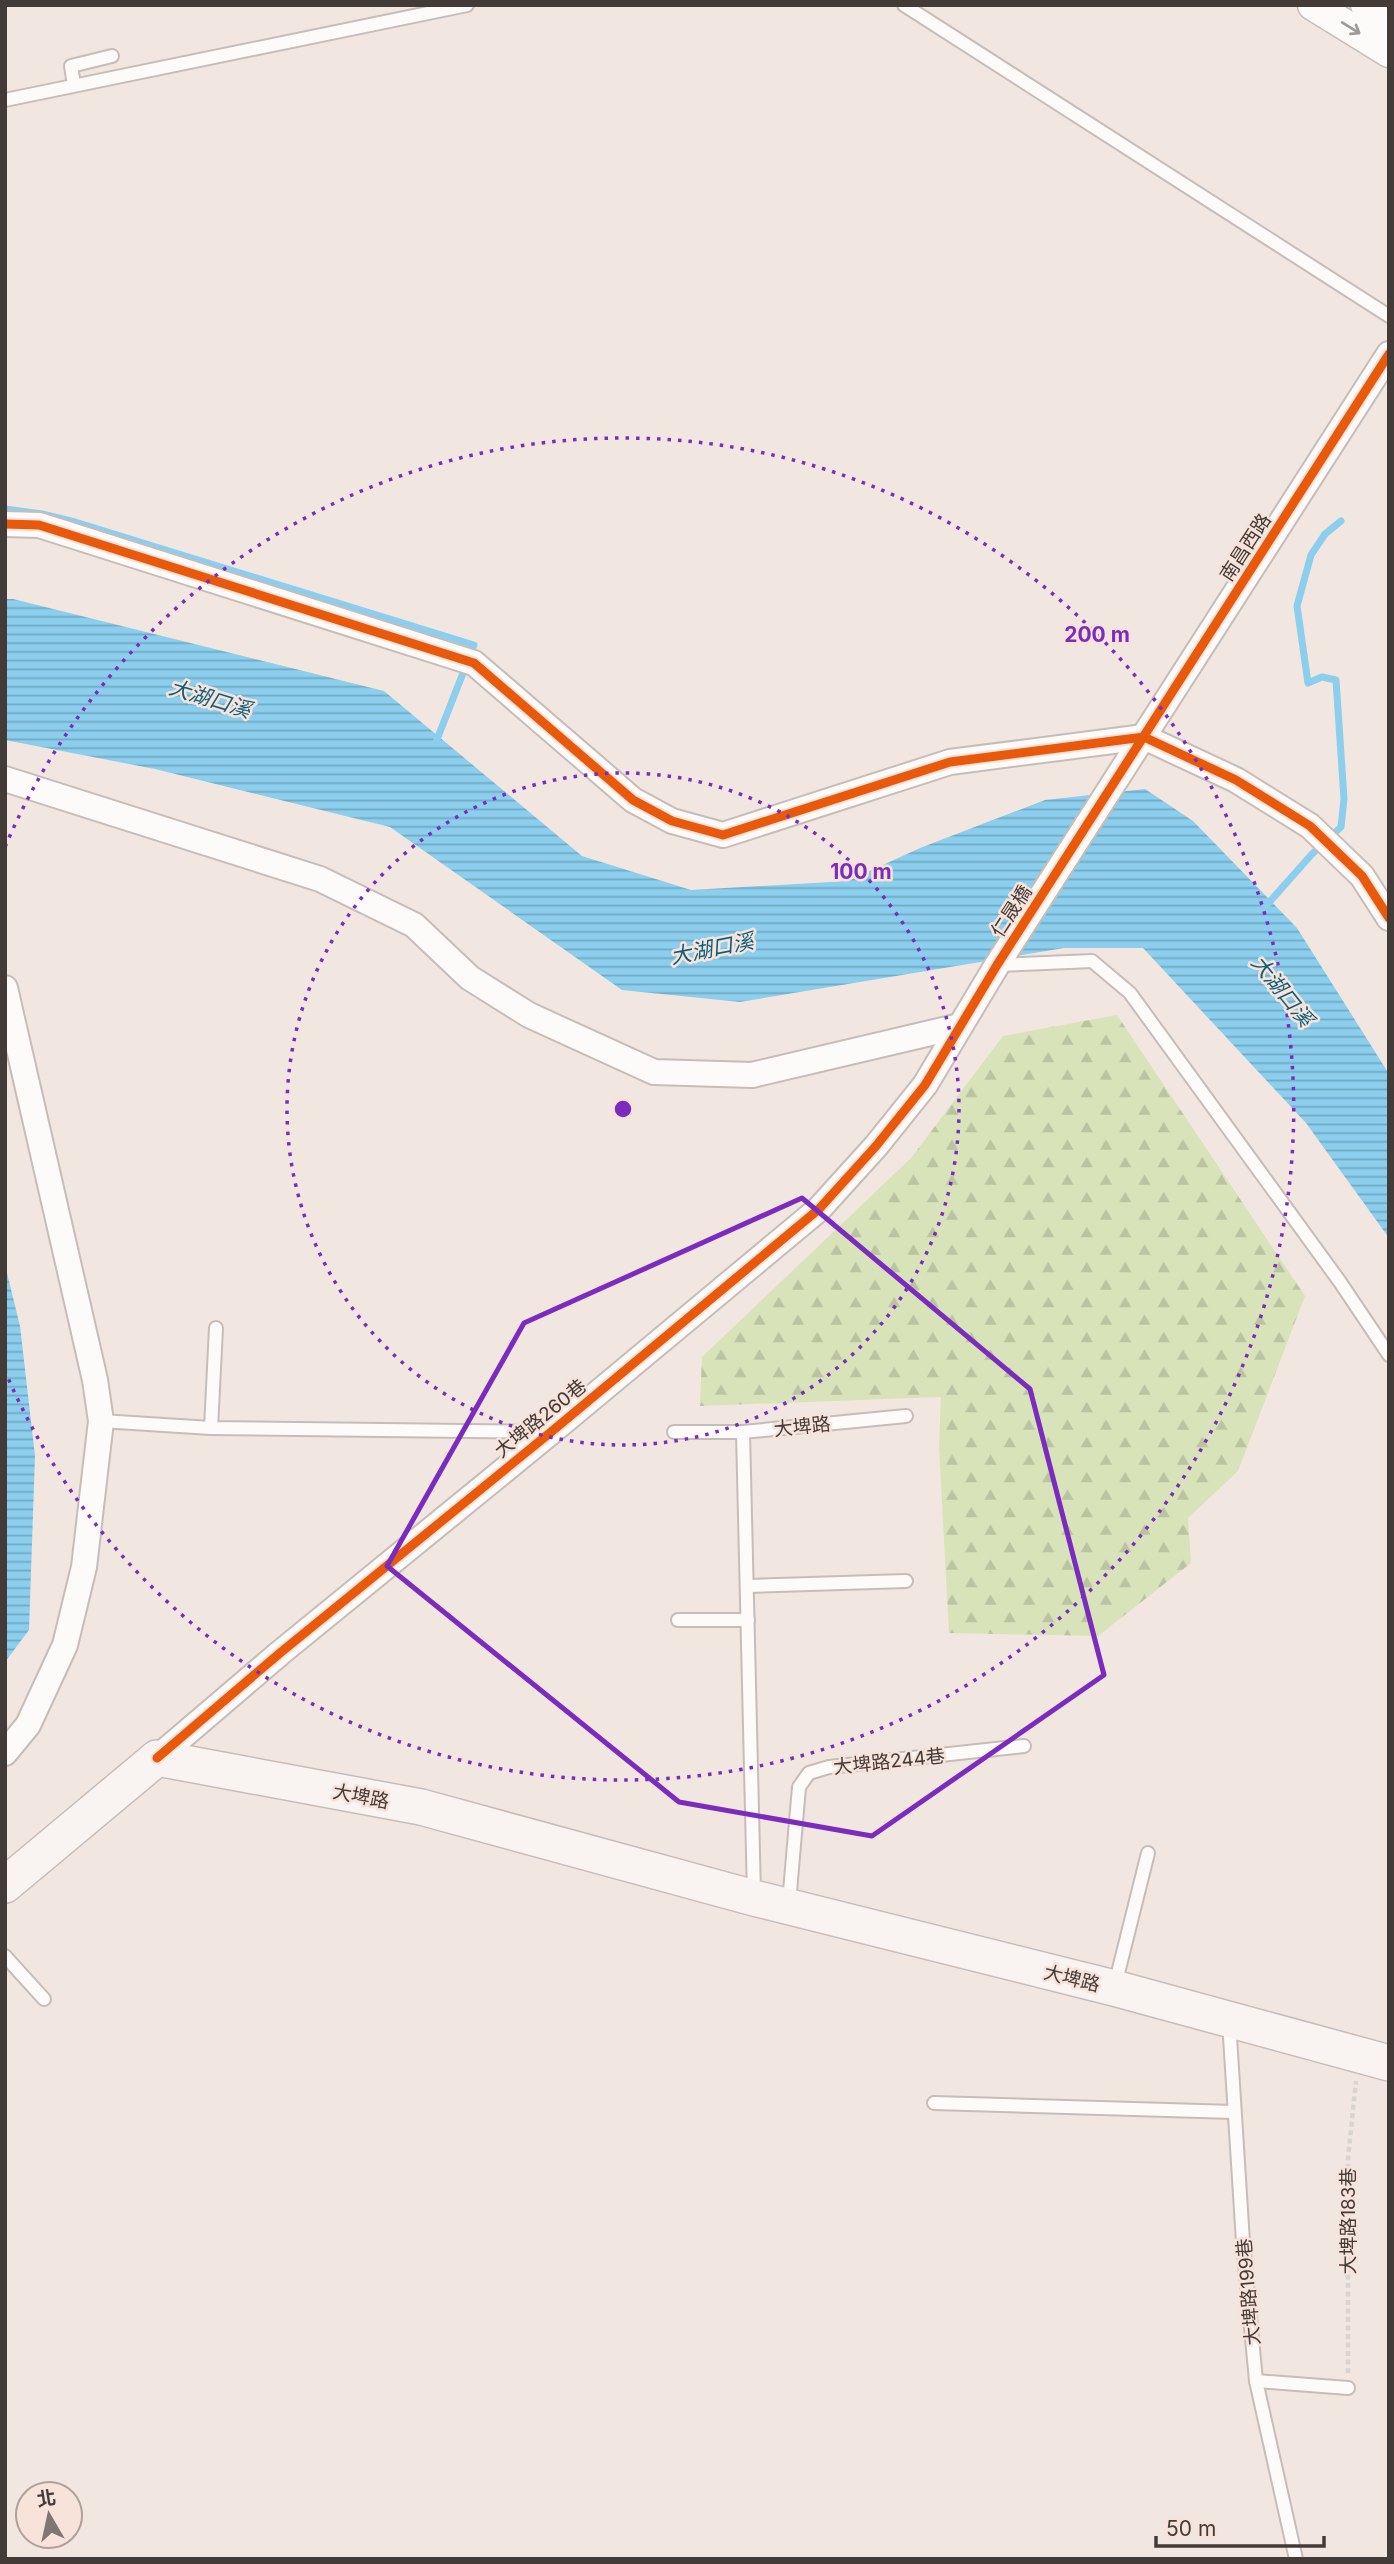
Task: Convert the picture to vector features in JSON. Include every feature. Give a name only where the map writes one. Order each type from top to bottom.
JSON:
[{"type":"main road","points":[[5,1885],[157,1758]]},
{"type":"main road","name":"大埤路","points":[[157,1758],[421,1807],[788,1907],[1114,1988],[1374,2059]]},
{"type":"street","points":[[1313,5],[1389,52]]},
{"type":"street","points":[[1366,5],[1389,20]]},
{"type":"street","name":"南昌西路","points":[[1129,758],[1389,354]]},
{"type":"street","points":[[5,524],[39,525],[474,663],[633,800],[672,821],[723,835],[950,762],[1144,737],[1236,780],[1310,826],[1362,876],[1389,918]]},
{"type":"street","name":"仁晟橋","points":[[925,1084],[1129,758]]},
{"type":"street","points":[[5,779],[320,879],[414,925],[470,978],[529,1015],[654,1072],[752,1074],[960,1026]]},
{"type":"street","points":[[5,988],[92,1367],[101,1421],[84,1567],[65,1645],[29,1725],[5,1754]]},
{"type":"street","name":"大埤路260巷","points":[[157,1758],[279,1653],[819,1209],[876,1146],[925,1084]]},
{"type":"lane","points":[[5,100],[467,5]]},
{"type":"lane","points":[[904,5],[1389,316]]},
{"type":"lane","points":[[74,85],[71,66],[111,56]]},
{"type":"lane","points":[[997,965],[1092,961],[1130,993],[1340,1282],[1389,1355]]},
{"type":"lane","points":[[211,1428],[216,1328]]},
{"type":"lane","name":"大埤路","points":[[674,1432],[743,1432],[906,1416]]},
{"type":"lane","points":[[101,1421],[211,1428],[551,1432]]},
{"type":"lane","points":[[743,1432],[754,1898]]},
{"type":"lane","points":[[748,1586],[906,1581]]},
{"type":"lane","points":[[678,1620],[748,1620]]},
{"type":"lane","name":"大埤路244巷","points":[[788,1907],[799,1787],[809,1773],[829,1767],[1024,1746]]},
{"type":"lane","points":[[1114,1988],[1148,1853]]},
{"type":"lane","points":[[5,1956],[44,1999]]},
{"type":"lane","name":"大埤路199巷","points":[[1229,2020],[1256,2381],[1296,2559]]},
{"type":"lane","points":[[934,2103],[1234,2112]]},
{"type":"lane","points":[[1256,2381],[1348,2388]]},
{"type":"highlighted area","points":[[802,1198],[1030,1389],[1104,1675],[872,1836],[679,1802],[387,1566],[524,1323]]},
{"type":"green space","points":[[1117,1015],[1305,1296],[1238,1471],[1188,1518],[1191,1563],[1098,1636],[949,1633],[939,1447],[941,1397],[700,1406],[702,1357],[911,1158],[1003,1036]]},
{"type":"water","name":"大湖口溪","points":[[5,599],[384,691],[582,856],[691,890],[848,881],[920,848],[1045,800],[1145,789],[1193,821],[1297,928],[1389,1074],[1389,1238],[1306,1123],[1143,948],[1064,948],[740,1002],[622,990],[390,827],[155,769],[5,740]]},
{"type":"water","points":[[5,1265],[20,1326],[35,1456],[29,1630],[5,1662]]},
{"type":"waterway","points":[[5,509],[75,522],[474,645],[436,742]]},
{"type":"waterway","points":[[1265,907],[1312,854],[1341,827],[1344,799],[1336,680],[1322,677],[1308,683],[1297,606],[1311,555],[1325,534],[1341,521]]},
{"type":"cycle path","points":[[157,1758],[280,1653],[819,1209],[876,1146],[925,1085],[997,965],[1389,354]]},
{"type":"cycle path","points":[[5,524],[39,525],[474,663],[633,800],[672,821],[723,835],[950,762],[1144,737],[1236,780],[1310,826],[1362,876],[1389,918]]}]
